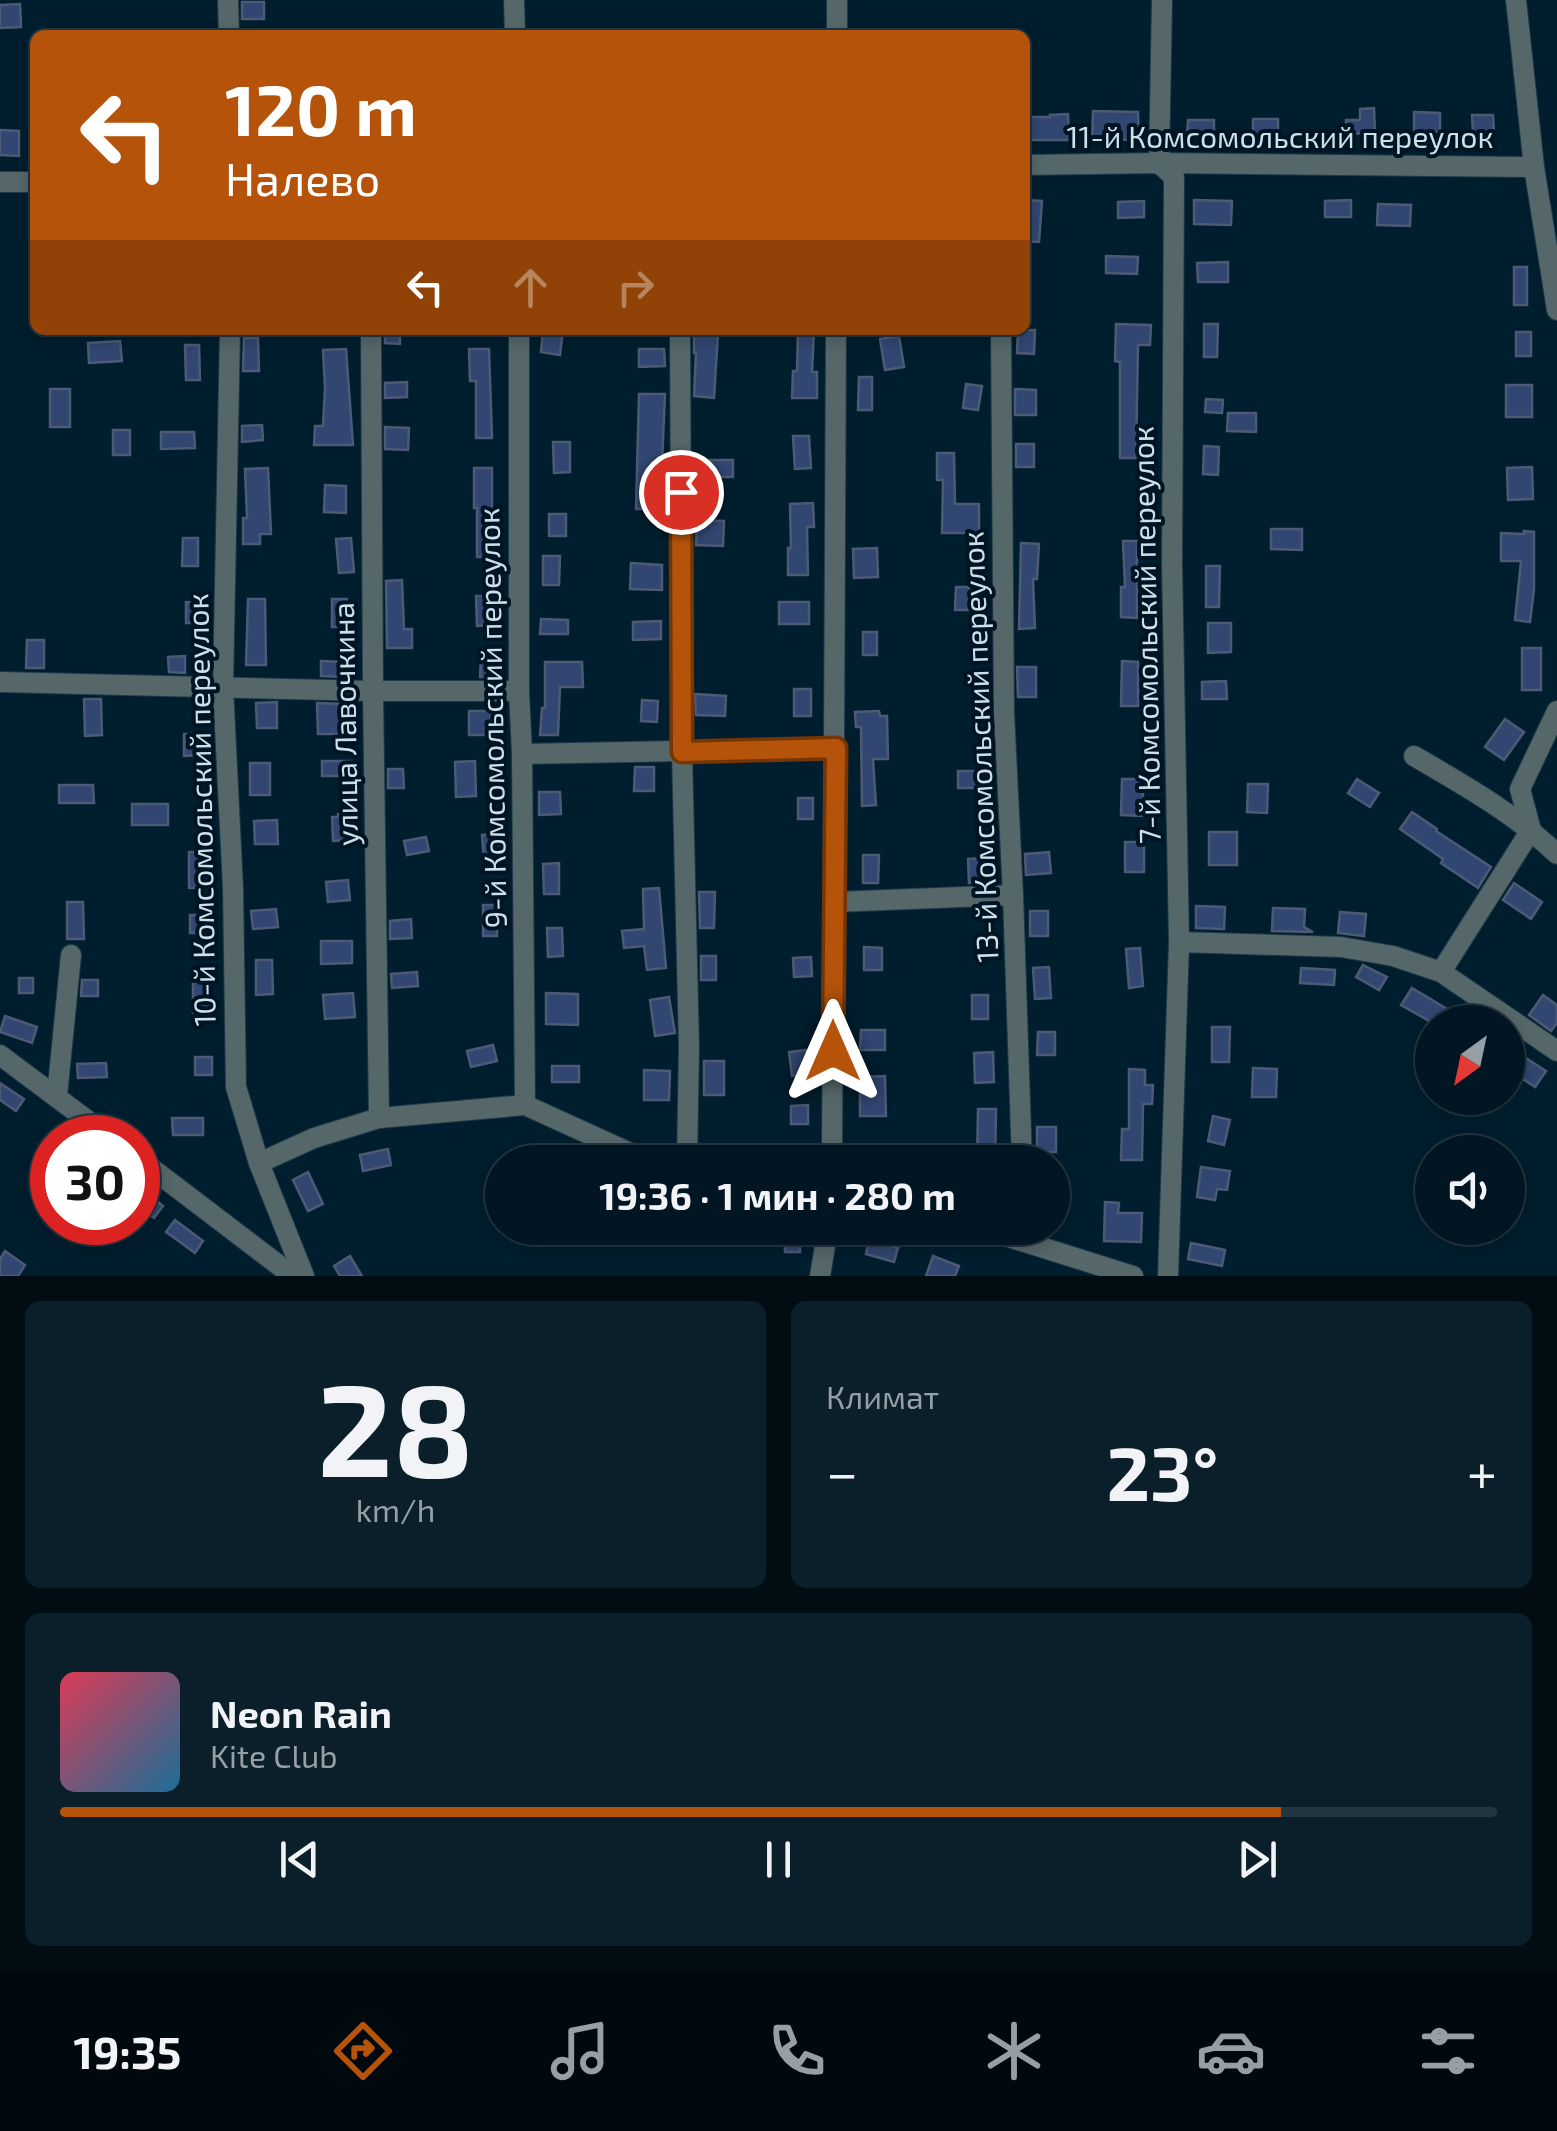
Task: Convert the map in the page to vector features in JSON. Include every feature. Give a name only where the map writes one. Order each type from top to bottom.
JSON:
[{"type":"street","points":[[228,0],[229,30]]},
{"type":"street","points":[[514,0],[515,30]]},
{"type":"street","points":[[837,0],[837,30]]},
{"type":"street","name":"7-й Комсомольский переулок","points":[[1162,0],[1158,163],[1174,176],[1172,564],[1179,942],[1168,1276]]},
{"type":"street","points":[[1516,0],[1534,167],[1557,310]]},
{"type":"street","name":"11-й Комсомольский переулок","points":[[1030,165],[1534,167]]},
{"type":"street","points":[[0,182],[30,182]]},
{"type":"street","name":"10-й Комсомольский переулок","points":[[230,335],[224,687],[236,1087],[258,1162],[304,1276]]},
{"type":"street","name":"улица Лавочкина","points":[[371,335],[380,1118]]},
{"type":"street","name":"9-й Комсомольский переулок","points":[[519,335],[518,692],[525,1106]]},
{"type":"street","points":[[680,335],[687,1145]]},
{"type":"street","points":[[832,1145],[836,335]]},
{"type":"street","name":"13-й Комсомольский переулок","points":[[1001,335],[1004,712],[1021,1145]]},
{"type":"street","points":[[0,682],[518,692]]},
{"type":"street","points":[[1441,972],[1532,830],[1520,789],[1557,711]]},
{"type":"street","points":[[522,754],[836,748]]},
{"type":"street","points":[[1414,756],[1532,830],[1557,854]]},
{"type":"street","points":[[834,902],[1013,895]]},
{"type":"street","points":[[1179,942],[1341,947],[1393,956],[1441,972],[1557,1051]]},
{"type":"street","points":[[57,1096],[71,954]]},
{"type":"street","points":[[0,1055],[81,1115]]},
{"type":"street","points":[[258,1162],[314,1138],[380,1118],[525,1106],[612,1145]]},
{"type":"street","points":[[160,1175],[292,1276]]},
{"type":"street","points":[[820,1276],[825,1245]]},
{"type":"street","points":[[1051,1245],[1132,1276]]},
{"type":"building","points":[[242,2],[264,2],[264,19],[242,19]]},
{"type":"building","points":[[20,4],[21,27],[0,28],[0,5]]},
{"type":"building","points":[[1374,108],[1375,133],[1346,134],[1346,120],[1360,120],[1360,109]]},
{"type":"building","points":[[1093,111],[1138,112],[1139,140],[1092,139]]},
{"type":"building","points":[[1414,112],[1440,113],[1440,132],[1414,131]]},
{"type":"building","points":[[1068,114],[1069,140],[1030,140],[1030,117]]},
{"type":"building","points":[[1472,115],[1493,115],[1494,132],[1473,133]]},
{"type":"building","points":[[1253,119],[1278,119],[1278,133],[1253,134]]},
{"type":"building","points":[[1188,120],[1214,120],[1214,138],[1187,137]]},
{"type":"building","points":[[0,130],[19,131],[19,156],[0,155]]},
{"type":"building","points":[[1030,200],[1042,201],[1039,242],[1030,241]]},
{"type":"building","points":[[1194,200],[1232,201],[1231,225],[1194,224]]},
{"type":"building","points":[[1351,200],[1351,217],[1325,217],[1325,201]]},
{"type":"building","points":[[1144,201],[1144,217],[1118,218],[1118,202]]},
{"type":"building","points":[[1378,204],[1411,205],[1410,226],[1377,225]]},
{"type":"building","points":[[1106,256],[1138,257],[1137,274],[1106,273]]},
{"type":"building","points":[[1228,262],[1228,282],[1198,282],[1197,263]]},
{"type":"building","points":[[1514,267],[1527,267],[1527,305],[1514,305]]},
{"type":"building","points":[[1116,324],[1151,325],[1150,345],[1138,345],[1136,458],[1120,458]]},
{"type":"building","points":[[1204,324],[1218,324],[1217,357],[1204,357]]},
{"type":"building","points":[[1030,330],[1035,330],[1034,354],[1017,353],[1018,335],[1030,335]]},
{"type":"building","points":[[1516,332],[1531,332],[1531,356],[1516,356]]},
{"type":"building","points":[[385,335],[400,335],[400,344],[385,343]]},
{"type":"building","points":[[543,335],[562,335],[560,355],[541,352]]},
{"type":"building","points":[[694,335],[718,335],[714,398],[694,396]]},
{"type":"building","points":[[798,335],[814,335],[812,372],[817,372],[817,398],[792,398],[793,371],[797,371]]},
{"type":"building","points":[[899,336],[904,367],[885,370],[880,339]]},
{"type":"building","points":[[244,338],[258,338],[259,371],[243,371]]},
{"type":"building","points":[[120,341],[122,361],[89,363],[88,343]]},
{"type":"building","points":[[185,345],[199,345],[200,380],[186,380]]},
{"type":"building","points":[[346,349],[353,445],[314,445],[315,426],[323,426],[323,350]]},
{"type":"building","points":[[469,349],[489,349],[492,438],[476,438],[476,381],[470,381]]},
{"type":"building","points":[[639,349],[664,349],[665,366],[639,367]]},
{"type":"building","points":[[859,377],[872,377],[872,410],[858,410]]},
{"type":"building","points":[[407,382],[407,397],[385,398],[385,383]]},
{"type":"building","points":[[966,384],[982,386],[978,410],[963,408]]},
{"type":"building","points":[[1506,385],[1532,385],[1532,417],[1506,417]]},
{"type":"building","points":[[50,389],[70,389],[70,427],[50,427]]},
{"type":"building","points":[[1015,389],[1036,390],[1036,415],[1015,415]]},
{"type":"building","points":[[639,394],[665,394],[663,509],[636,509]]},
{"type":"building","points":[[1206,399],[1223,400],[1222,413],[1205,412]]},
{"type":"building","points":[[1228,413],[1256,413],[1256,432],[1227,431]]},
{"type":"building","points":[[262,425],[263,440],[242,442],[242,426]]},
{"type":"building","points":[[385,427],[409,428],[408,450],[385,449]]},
{"type":"building","points":[[113,430],[130,430],[130,455],[113,455]]},
{"type":"building","points":[[161,432],[194,432],[195,448],[161,449]]},
{"type":"building","points":[[793,436],[809,436],[811,468],[795,469]]},
{"type":"building","points":[[553,442],[570,442],[570,472],[554,473]]},
{"type":"building","points":[[1016,444],[1034,444],[1034,467],[1016,467]]},
{"type":"building","points":[[1204,446],[1219,447],[1218,475],[1203,474]]},
{"type":"building","points":[[937,453],[954,453],[955,504],[979,504],[979,533],[942,533],[943,480],[937,480]]},
{"type":"building","points":[[694,460],[733,460],[733,477],[694,477]]},
{"type":"building","points":[[1532,467],[1533,499],[1508,500],[1507,468]]},
{"type":"building","points":[[268,468],[271,534],[260,534],[260,544],[243,544],[243,518],[247,518],[245,469]]},
{"type":"building","points":[[474,468],[492,468],[492,557],[477,557]]},
{"type":"building","points":[[325,485],[346,486],[346,513],[324,512]]},
{"type":"building","points":[[813,503],[814,527],[807,527],[808,575],[788,575],[790,504]]},
{"type":"building","points":[[549,514],[566,514],[566,536],[549,536]]},
{"type":"building","points":[[697,520],[724,521],[723,546],[696,545]]},
{"type":"building","points":[[1271,529],[1302,529],[1302,550],[1271,549]]},
{"type":"building","points":[[1534,532],[1530,622],[1515,620],[1521,561],[1501,561],[1501,533]]},
{"type":"building","points":[[183,538],[198,538],[198,566],[182,566]]},
{"type":"building","points":[[351,538],[354,572],[339,573],[336,539]]},
{"type":"building","points":[[1123,541],[1137,541],[1137,618],[1121,617],[1121,587],[1125,587]]},
{"type":"building","points":[[1021,543],[1039,544],[1037,579],[1033,579],[1035,628],[1019,629]]},
{"type":"building","points":[[877,548],[878,577],[854,578],[853,549]]},
{"type":"building","points":[[543,556],[560,556],[559,585],[543,585]]},
{"type":"building","points":[[631,563],[662,565],[662,590],[630,589]]},
{"type":"building","points":[[1206,566],[1220,566],[1219,607],[1206,607]]},
{"type":"building","points":[[402,580],[404,629],[412,629],[412,648],[387,648],[386,581]]},
{"type":"building","points":[[956,587],[969,587],[968,610],[955,610]]},
{"type":"building","points":[[476,596],[501,596],[501,625],[477,626]]},
{"type":"building","points":[[248,599],[265,599],[266,665],[246,665]]},
{"type":"building","points":[[332,599],[347,599],[347,627],[332,627]]},
{"type":"building","points":[[186,602],[201,603],[201,623],[186,623]]},
{"type":"building","points":[[779,602],[809,602],[809,624],[779,624]]},
{"type":"building","points":[[541,619],[568,620],[568,634],[540,634]]},
{"type":"building","points":[[661,621],[661,639],[633,640],[633,622]]},
{"type":"building","points":[[1208,623],[1231,623],[1231,652],[1208,653]]},
{"type":"building","points":[[863,632],[877,632],[877,655],[863,655]]},
{"type":"building","points":[[27,640],[44,640],[44,668],[26,668]]},
{"type":"building","points":[[1522,648],[1541,648],[1541,690],[1522,690]]},
{"type":"building","points":[[185,656],[185,673],[169,672],[168,657]]},
{"type":"building","points":[[481,658],[499,658],[498,677],[480,677]]},
{"type":"building","points":[[321,661],[345,662],[344,677],[321,676]]},
{"type":"building","points":[[1122,661],[1138,662],[1138,706],[1121,706]]},
{"type":"building","points":[[545,662],[582,662],[583,687],[560,687],[558,735],[540,735],[545,708]]},
{"type":"building","points":[[1017,667],[1036,667],[1036,697],[1018,697]]},
{"type":"building","points":[[1226,681],[1227,699],[1202,699],[1202,682]]},
{"type":"building","points":[[794,689],[811,689],[811,716],[794,716]]},
{"type":"building","points":[[695,694],[726,696],[725,716],[696,715]]},
{"type":"building","points":[[84,699],[101,699],[102,735],[85,736]]},
{"type":"building","points":[[642,700],[658,701],[657,722],[641,721]]},
{"type":"building","points":[[277,702],[277,728],[257,728],[256,703]]},
{"type":"building","points":[[317,703],[341,704],[342,734],[318,734]]},
{"type":"building","points":[[469,711],[491,711],[491,735],[469,735]]},
{"type":"building","points":[[879,711],[880,716],[887,716],[888,759],[873,759],[876,805],[862,806],[861,727],[856,727],[855,712]]},
{"type":"building","points":[[1505,719],[1524,732],[1504,760],[1485,747]]},
{"type":"building","points":[[184,734],[201,734],[201,755],[184,756]]},
{"type":"building","points":[[322,761],[352,761],[352,776],[322,776]]},
{"type":"building","points":[[475,761],[476,796],[456,797],[455,762]]},
{"type":"building","points":[[250,763],[270,763],[270,795],[250,795]]},
{"type":"building","points":[[635,767],[654,767],[654,791],[634,791]]},
{"type":"building","points":[[388,769],[403,769],[404,788],[388,788]]},
{"type":"building","points":[[958,771],[977,771],[977,788],[958,788]]},
{"type":"building","points":[[1122,779],[1143,779],[1143,816],[1121,815]]},
{"type":"building","points":[[1357,779],[1379,793],[1370,807],[1348,793]]},
{"type":"building","points":[[1248,784],[1268,784],[1267,813],[1247,812]]},
{"type":"building","points":[[59,785],[93,785],[94,803],[59,803]]},
{"type":"building","points":[[539,792],[560,792],[561,814],[539,815]]},
{"type":"building","points":[[798,798],[813,798],[813,819],[798,819]]},
{"type":"building","points":[[132,804],[168,804],[168,825],[132,825]]},
{"type":"building","points":[[1412,812],[1491,867],[1478,888],[1400,829]]},
{"type":"building","points":[[352,814],[352,840],[333,841],[332,817]]},
{"type":"building","points":[[277,820],[278,844],[255,844],[254,821]]},
{"type":"building","points":[[1209,832],[1237,832],[1237,865],[1209,865]]},
{"type":"building","points":[[498,834],[500,860],[484,860],[482,835]]},
{"type":"building","points":[[426,837],[429,851],[407,855],[404,841]]},
{"type":"building","points":[[1125,842],[1144,842],[1144,872],[1125,872]]},
{"type":"building","points":[[189,852],[210,852],[210,888],[189,888]]},
{"type":"building","points":[[1049,852],[1051,873],[1026,875],[1025,854]]},
{"type":"building","points":[[863,855],[879,855],[878,883],[863,883]]},
{"type":"building","points":[[985,858],[987,882],[969,883],[968,859]]},
{"type":"building","points":[[559,863],[559,894],[544,894],[543,864]]},
{"type":"building","points":[[348,880],[350,900],[328,902],[326,882]]},
{"type":"building","points":[[1514,883],[1542,902],[1531,919],[1503,900]]},
{"type":"building","points":[[659,888],[666,968],[647,970],[644,946],[624,948],[622,931],[644,929],[643,889]]},
{"type":"building","points":[[699,892],[715,892],[714,928],[700,928]]},
{"type":"building","points":[[67,902],[83,902],[84,939],[67,939]]},
{"type":"building","points":[[483,905],[497,905],[497,936],[483,936]]},
{"type":"building","points":[[1196,906],[1225,907],[1224,929],[1196,928]]},
{"type":"building","points":[[1273,908],[1305,909],[1304,927],[1313,932],[1272,931]]},
{"type":"building","points":[[276,909],[278,927],[253,929],[251,911]]},
{"type":"building","points":[[1030,911],[1048,911],[1048,936],[1030,936]]},
{"type":"building","points":[[1340,912],[1366,914],[1364,936],[1338,933]]},
{"type":"building","points":[[190,915],[206,915],[205,933],[190,933]]},
{"type":"building","points":[[411,919],[412,938],[390,939],[390,921]]},
{"type":"building","points":[[547,928],[562,928],[563,956],[548,957]]},
{"type":"building","points":[[321,941],[352,941],[352,963],[321,964]]},
{"type":"building","points":[[864,947],[882,948],[882,970],[864,970]]},
{"type":"building","points":[[1140,948],[1143,986],[1129,988],[1126,949]]},
{"type":"building","points":[[701,956],[716,956],[716,980],[701,980]]},
{"type":"building","points":[[811,957],[812,976],[794,977],[793,958]]},
{"type":"building","points":[[256,960],[272,960],[273,994],[256,995]]},
{"type":"building","points":[[1363,965],[1387,977],[1379,990],[1356,977]]},
{"type":"building","points":[[1049,967],[1051,998],[1035,999],[1033,968]]},
{"type":"building","points":[[1301,968],[1335,970],[1334,985],[1300,983]]},
{"type":"building","points":[[417,972],[418,986],[392,988],[391,974]]},
{"type":"building","points":[[19,978],[33,978],[33,993],[19,993]]},
{"type":"building","points":[[82,980],[98,980],[98,996],[81,996]]},
{"type":"building","points":[[193,980],[209,980],[209,1013],[193,1013]]},
{"type":"building","points":[[1412,988],[1440,1005],[1415,1005],[1415,1013],[1401,1005]]},
{"type":"building","points":[[353,993],[355,1017],[325,1019],[323,995]]},
{"type":"building","points":[[546,993],[578,994],[578,1025],[546,1024]]},
{"type":"building","points":[[972,995],[988,995],[988,1019],[972,1019]]},
{"type":"building","points":[[1543,995],[1557,1005],[1557,1023],[1551,1031],[1529,1015]]},
{"type":"building","points":[[669,997],[675,1033],[655,1036],[650,1000]]},
{"type":"building","points":[[5,1016],[37,1027],[32,1043],[0,1032]]},
{"type":"building","points":[[1212,1027],[1230,1027],[1229,1062],[1212,1062]]},
{"type":"building","points":[[861,1030],[885,1030],[885,1050],[860,1050]]},
{"type":"building","points":[[1038,1032],[1055,1032],[1055,1055],[1037,1055]]},
{"type":"building","points":[[493,1045],[497,1061],[471,1067],[467,1051]]},
{"type":"building","points":[[806,1050],[809,1074],[792,1076],[789,1052]]},
{"type":"building","points":[[993,1052],[994,1082],[975,1083],[974,1053]]},
{"type":"building","points":[[195,1057],[212,1057],[212,1075],[195,1075]]},
{"type":"building","points":[[1525,1057],[1546,1071],[1535,1087],[1525,1080]]},
{"type":"building","points":[[704,1061],[724,1061],[724,1095],[704,1095]]},
{"type":"building","points":[[106,1063],[107,1077],[78,1078],[77,1064]]},
{"type":"building","points":[[552,1066],[579,1066],[579,1082],[552,1082]]},
{"type":"building","points":[[1253,1068],[1277,1069],[1276,1097],[1252,1097]]},
{"type":"building","points":[[1129,1069],[1145,1070],[1145,1085],[1153,1085],[1152,1104],[1143,1104],[1142,1160],[1121,1160],[1122,1129],[1129,1129]]},
{"type":"building","points":[[644,1070],[670,1071],[669,1100],[644,1100]]},
{"type":"building","points":[[885,1076],[886,1116],[860,1116],[860,1077]]},
{"type":"building","points":[[0,1083],[24,1099],[16,1111],[0,1100]]},
{"type":"building","points":[[808,1105],[808,1124],[791,1124],[791,1106]]},
{"type":"building","points":[[978,1109],[996,1109],[995,1145],[977,1145]]},
{"type":"building","points":[[1213,1116],[1230,1120],[1224,1145],[1208,1141]]},
{"type":"building","points":[[172,1118],[203,1118],[203,1135],[173,1135]]},
{"type":"building","points":[[1037,1127],[1056,1127],[1056,1145],[1037,1145]]},
{"type":"building","points":[[388,1149],[391,1165],[363,1171],[360,1155]]},
{"type":"building","points":[[1201,1167],[1230,1171],[1227,1190],[1217,1189],[1215,1200],[1197,1197]]},
{"type":"building","points":[[308,1172],[323,1204],[308,1211],[293,1180]]},
{"type":"building","points":[[1105,1202],[1119,1203],[1118,1213],[1142,1213],[1141,1242],[1104,1241]]},
{"type":"building","points":[[175,1220],[203,1241],[195,1253],[166,1232]]},
{"type":"building","points":[[1191,1243],[1225,1250],[1222,1266],[1188,1259]]},
{"type":"building","points":[[785,1245],[800,1245],[800,1252],[785,1252]]},
{"type":"building","points":[[868,1245],[898,1248],[894,1262],[866,1254]]},
{"type":"building","points":[[5,1251],[25,1265],[18,1276],[0,1276],[0,1259]]},
{"type":"building","points":[[350,1256],[362,1276],[340,1276],[334,1266]]},
{"type":"building","points":[[933,1256],[959,1266],[955,1276],[926,1276]]},
{"type":"route","points":[[681,492],[682,752],[836,748],[833,1051]]}]
